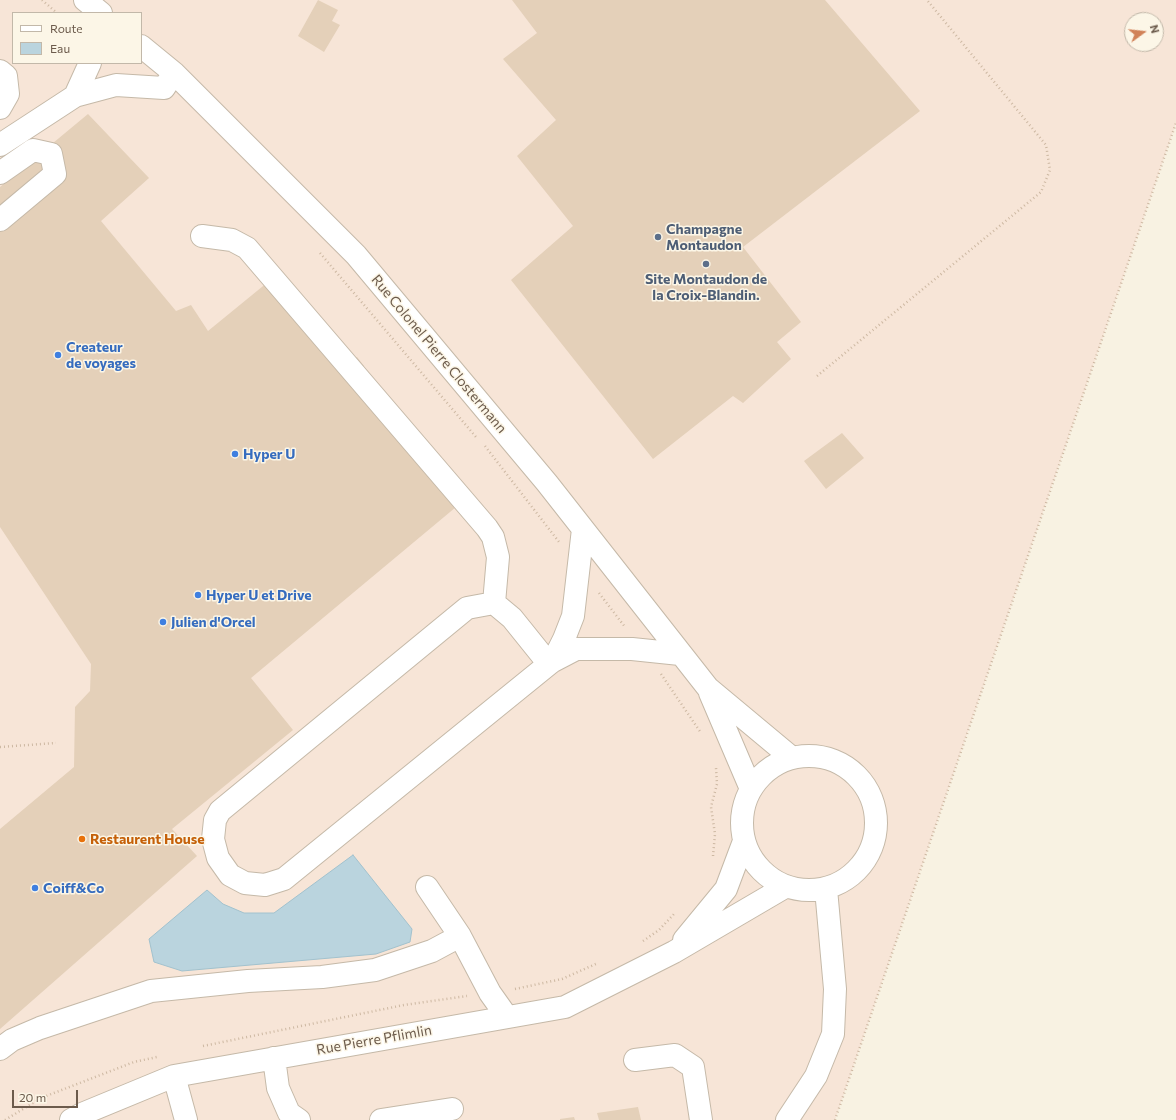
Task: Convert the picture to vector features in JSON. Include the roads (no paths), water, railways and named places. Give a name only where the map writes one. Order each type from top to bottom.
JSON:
[{"type":"street","points":[[84,0],[86,12]]},
{"type":"street","points":[[84,0],[100,12]]},
{"type":"street","name":"Rue Colonel Pierre Clostermann","points":[[142,47],[174,73],[356,255],[547,483],[708,688],[792,758]]},
{"type":"street","points":[[75,96],[90,64]]},
{"type":"street","points":[[0,71],[6,76],[8,94],[0,108]]},
{"type":"street","points":[[0,145],[75,96],[116,84],[164,88],[174,73]]},
{"type":"street","points":[[0,173],[33,150],[52,154],[55,174],[0,220]]},
{"type":"street","points":[[202,236],[232,240],[247,248],[488,528],[493,537],[498,557],[494,603]]},
{"type":"street","points":[[551,662],[564,639],[573,616],[583,529]]},
{"type":"street","points":[[494,603],[512,618],[551,662]]},
{"type":"street","points":[[494,603],[467,608],[220,811],[215,820],[213,839],[218,858],[230,875],[245,883],[265,884],[284,879],[551,662],[576,649],[642,649],[680,654]]},
{"type":"street","name":"Rue Colonel Pierre Clostermann","points":[[708,688],[751,789]]},
{"type":"street","points":[[815,756],[838,762],[857,776],[870,795],[874,810],[876,818],[874,841],[864,862],[848,879],[826,889],[806,891],[785,886],[767,876],[752,860],[744,841],[742,823],[744,806],[751,789],[766,772],[776,764],[792,758],[815,756]]},
{"type":"street","name":"Rue Pierre Pflimlin","points":[[674,952],[726,889],[744,841]]},
{"type":"street","name":"Rue Pierre Pflimlin","points":[[71,1120],[174,1076],[565,1007],[674,952],[785,886]]},
{"type":"street","points":[[427,887],[460,936],[490,993],[508,1017]]},
{"type":"street","points":[[787,1120],[816,1076],[834,1034],[835,989],[826,889]]},
{"type":"street","points":[[0,1049],[12,1040],[40,1028],[151,991],[248,981],[322,977],[375,970],[432,951],[460,936]]},
{"type":"street","points":[[635,1060],[675,1055],[693,1067],[701,1120]]},
{"type":"street","points":[[274,1058],[278,1088],[289,1113],[299,1120]]},
{"type":"street","points":[[174,1076],[186,1120]]},
{"type":"street","points":[[381,1120],[452,1109]]},
{"type":"water","points":[[353,855],[412,929],[410,942],[376,954],[182,971],[154,962],[149,939],[207,890],[223,904],[244,913],[274,913]]},
{"type":"place","name":"Champagne Montaudon","points":[[658,237]]},
{"type":"place","name":"Site Montaudon de la Croix-Blandin.","points":[[706,264]]},
{"type":"place","name":"Createur de voyages","points":[[58,355]]},
{"type":"place","name":"Hyper U","points":[[235,454]]},
{"type":"place","name":"Hyper U et Drive","points":[[198,595]]},
{"type":"place","name":"Julien d'Orcel","points":[[163,622]]},
{"type":"place","name":"Restaurent House","points":[[82,839]]},
{"type":"place","name":"Coiff&Co","points":[[35,888]]}]
